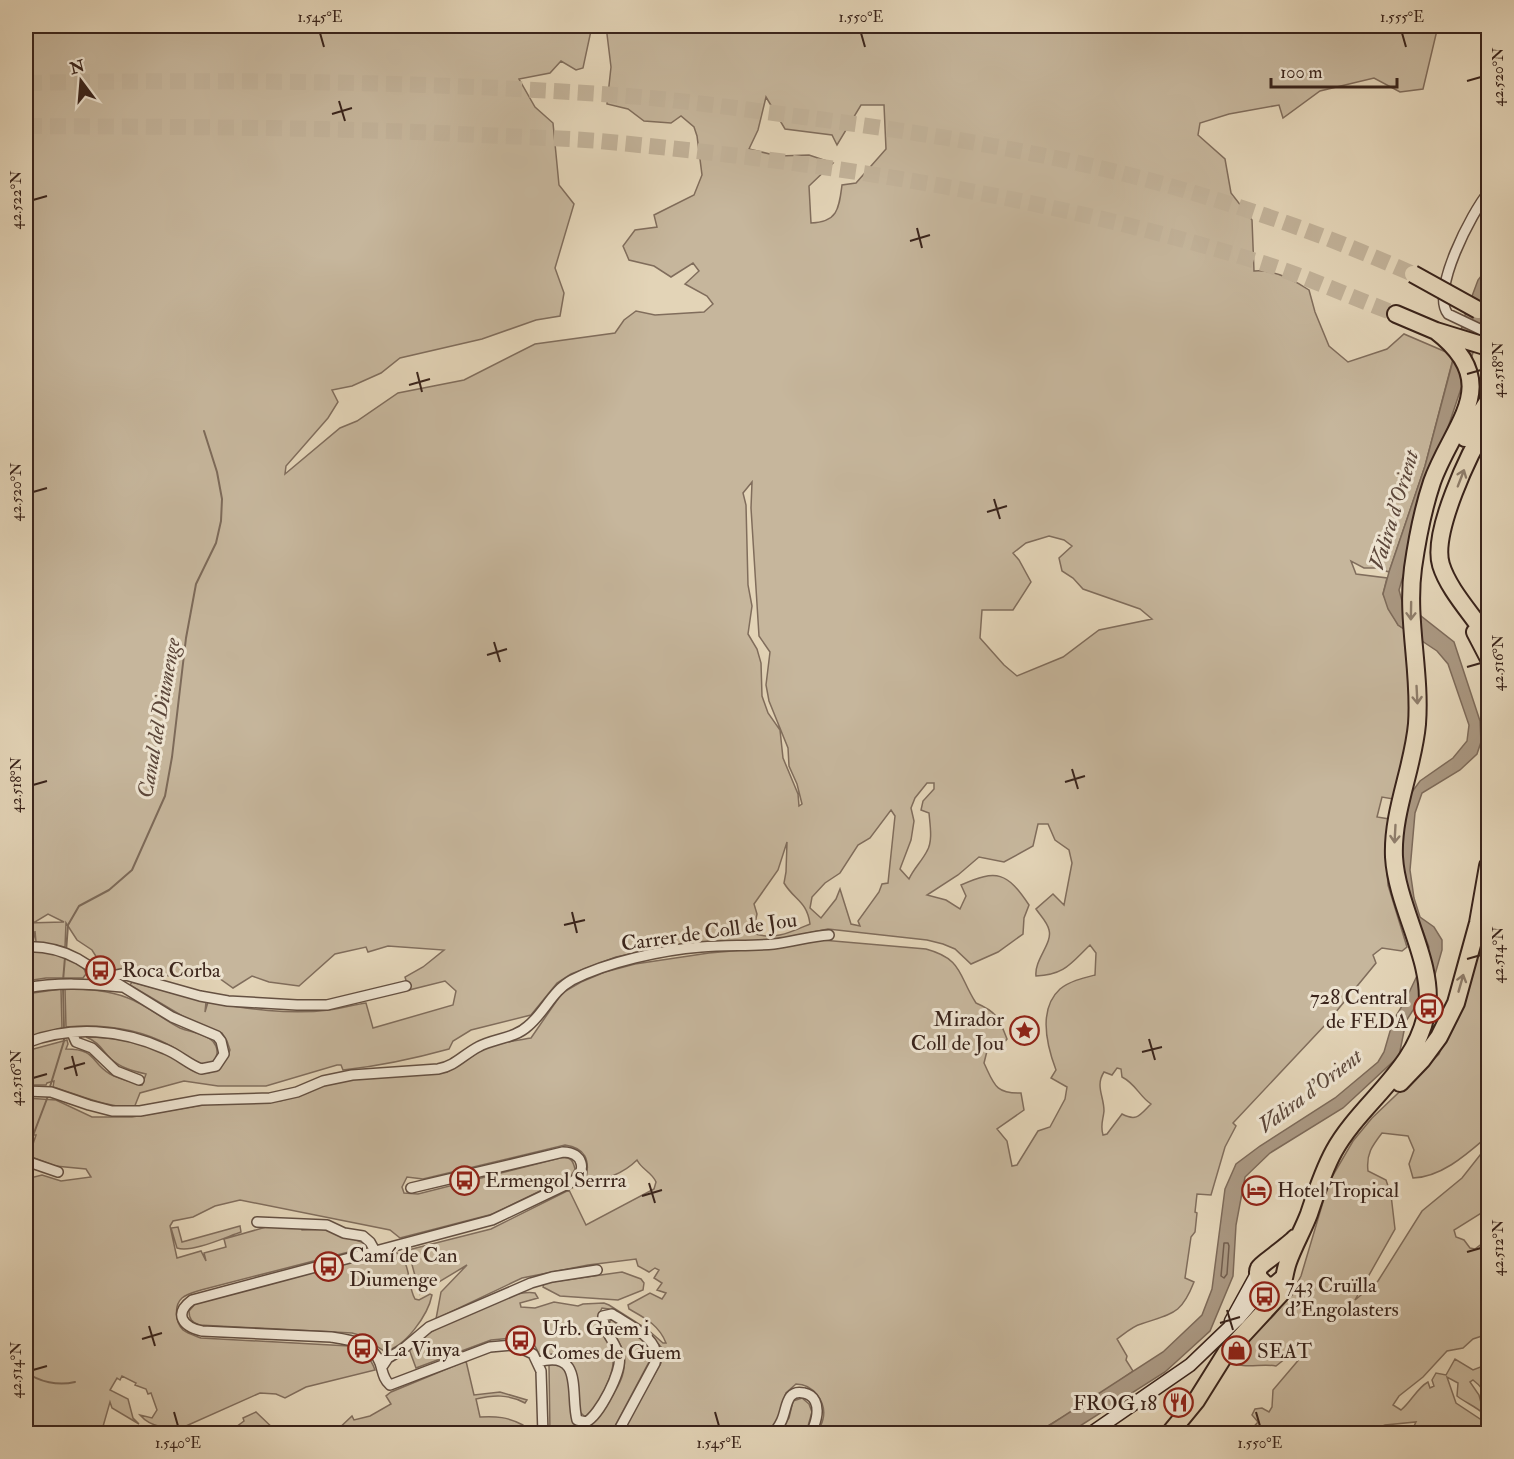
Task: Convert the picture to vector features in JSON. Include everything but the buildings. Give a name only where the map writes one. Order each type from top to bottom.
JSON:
[{"type":"highway","points":[[1413,274],[1486,326]]},
{"type":"highway","points":[[1169,1434],[1186,1416],[1226,1353],[1276,1288],[1333,1152],[1397,1073],[1422,1029],[1427,992],[1422,961],[1398,889],[1394,856],[1396,823],[1408,777],[1417,722],[1412,637],[1412,585],[1427,501],[1439,466],[1465,415],[1470,402],[1471,390],[1466,365],[1450,341],[1436,330],[1396,314]]},
{"type":"highway","points":[[1436,330],[1486,326]]},
{"type":"highway","points":[[1465,415],[1488,387]]},
{"type":"highway","points":[[1412,585],[1450,466],[1488,401]]},
{"type":"highway","points":[[1488,423],[1468,459],[1441,533],[1439,545],[1441,565],[1448,580],[1488,639]]},
{"type":"highway","points":[[1433,514],[1432,552],[1440,579],[1481,642],[1488,657]]},
{"type":"highway","points":[[1355,1122],[1379,1103],[1422,1060],[1449,1020],[1456,1003],[1478,923],[1488,866]]},
{"type":"highway","points":[[1276,1288],[1261,1282],[1264,1266],[1293,1241],[1305,1223]]},
{"type":"highway","points":[[1264,1266],[1280,1264],[1276,1288]]},
{"type":"main road","points":[[1227,1328],[1264,1266]]},
{"type":"main road","points":[[1090,1434],[1190,1365],[1239,1319],[1256,1298],[1276,1288]]},
{"type":"street","points":[[1486,326],[1448,314],[1442,301],[1448,274],[1467,225],[1479,204],[1488,194]]},
{"type":"street","name":"Carrer de Coll de Jou","points":[[26,1091],[48,1092],[100,1109],[140,1112],[201,1100],[270,1098],[297,1092],[323,1081],[352,1075],[448,1067],[479,1046],[524,1029],[563,986],[602,968],[636,958],[689,949],[777,944],[828,935]]},
{"type":"street","points":[[26,947],[45,947],[65,952],[172,1017],[217,1036],[224,1054],[216,1066],[201,1069],[168,1050],[129,1036],[92,1032],[67,1033],[26,1043]]},
{"type":"street","points":[[82,983],[89,977],[92,967]]},
{"type":"street","points":[[107,976],[122,974],[200,996],[228,1001],[297,1005],[327,1005],[406,986]]},
{"type":"street","points":[[26,988],[82,983],[123,987]]},
{"type":"street","points":[[67,1033],[76,1042],[92,1048],[116,1071],[140,1080]]},
{"type":"street","points":[[411,1188],[563,1152],[575,1154],[582,1166],[579,1176],[572,1182],[502,1216],[192,1300],[181,1313],[184,1322],[189,1327],[202,1331],[331,1337],[349,1340],[376,1354],[384,1378],[388,1383],[394,1385],[473,1353],[503,1345],[525,1348],[538,1362],[542,1377],[543,1434]]},
{"type":"street","points":[[26,1161],[58,1172]]},
{"type":"street","points":[[257,1222],[327,1225],[344,1233],[363,1236],[375,1251]]},
{"type":"street","points":[[382,1367],[388,1358],[403,1349],[429,1327],[531,1283],[552,1277],[597,1270]]},
{"type":"street","points":[[538,1362],[553,1359],[560,1361],[569,1369],[574,1379],[577,1420],[586,1422],[594,1416],[616,1377],[620,1361],[616,1346],[603,1322],[603,1316],[612,1314],[652,1343],[658,1355],[619,1434]]},
{"type":"street","points":[[773,1434],[780,1424],[788,1398],[800,1392],[809,1395],[816,1403],[816,1416],[811,1434]]},
{"type":"shaded area","points":[[26,26],[592,26],[583,68],[576,70],[561,61],[550,73],[519,79],[535,107],[553,123],[559,185],[574,204],[555,268],[564,293],[560,316],[536,320],[482,339],[400,358],[381,373],[352,386],[332,390],[338,402],[328,418],[286,466],[285,474],[340,428],[357,421],[398,393],[464,380],[535,344],[615,333],[624,320],[636,311],[655,315],[704,312],[713,304],[707,296],[685,284],[699,271],[693,263],[671,277],[654,266],[629,260],[623,246],[635,230],[657,227],[654,215],[694,195],[702,175],[694,127],[681,116],[671,123],[644,121],[628,109],[607,104],[611,67],[606,26],[1438,26],[1423,89],[1400,92],[1374,78],[1320,91],[1283,118],[1279,105],[1229,114],[1200,123],[1198,135],[1225,159],[1231,193],[1252,220],[1254,271],[1283,276],[1309,290],[1329,346],[1348,362],[1387,349],[1404,334],[1446,352],[1453,359],[1425,466],[1389,572],[1376,568],[1364,568],[1351,561],[1356,574],[1387,578],[1383,594],[1398,625],[1404,629],[1410,694],[1410,725],[1393,799],[1382,797],[1377,817],[1389,819],[1386,856],[1388,885],[1407,947],[1402,951],[1382,948],[1373,955],[1376,963],[1326,1024],[1233,1123],[1236,1126],[1225,1147],[1211,1195],[1197,1194],[1195,1232],[1191,1237],[1185,1278],[1194,1282],[1185,1301],[1168,1315],[1135,1326],[1117,1339],[1133,1371],[1090,1401],[1036,1433],[817,1433],[824,1413],[821,1400],[808,1387],[796,1384],[786,1393],[777,1421],[769,1433],[624,1434],[624,1429],[661,1363],[663,1349],[648,1333],[609,1309],[602,1308],[597,1318],[612,1352],[612,1368],[602,1395],[587,1416],[579,1411],[577,1378],[571,1364],[558,1353],[540,1356],[535,1346],[523,1337],[491,1340],[416,1368],[409,1349],[425,1336],[483,1306],[512,1295],[525,1293],[535,1293],[538,1298],[520,1303],[521,1307],[535,1308],[554,1302],[578,1306],[604,1303],[666,1343],[655,1327],[629,1309],[628,1305],[650,1293],[662,1299],[666,1293],[657,1290],[662,1283],[654,1278],[659,1270],[655,1268],[649,1272],[638,1266],[636,1259],[588,1265],[522,1278],[436,1319],[441,1292],[467,1265],[439,1282],[435,1280],[420,1294],[408,1250],[491,1229],[569,1190],[586,1225],[654,1189],[656,1182],[637,1160],[613,1176],[586,1179],[585,1156],[578,1149],[565,1145],[423,1179],[407,1177],[402,1187],[404,1193],[418,1194],[560,1158],[570,1159],[575,1169],[571,1176],[493,1214],[400,1238],[390,1230],[240,1200],[215,1206],[193,1217],[173,1221],[170,1226],[177,1258],[201,1251],[206,1261],[204,1253],[226,1247],[224,1239],[266,1227],[299,1222],[302,1230],[327,1229],[372,1246],[194,1292],[179,1301],[176,1314],[183,1330],[201,1338],[349,1346],[365,1355],[375,1370],[306,1387],[285,1398],[276,1394],[260,1393],[186,1426],[174,1428],[155,1425],[140,1415],[152,1418],[157,1410],[151,1393],[148,1394],[146,1389],[122,1376],[120,1380],[117,1378],[110,1390],[128,1399],[133,1418],[139,1424],[112,1408],[110,1402],[102,1430],[96,1433],[26,1433],[26,1179],[42,1175],[61,1181],[91,1177],[86,1169],[55,1166],[29,1156],[36,1135],[29,1138],[26,1149],[26,1098],[56,1100],[92,1117],[132,1117],[208,1104],[280,1101],[307,1093],[328,1083],[347,1079],[447,1072],[486,1048],[531,1038],[562,993],[605,972],[635,964],[709,953],[791,946],[822,940],[926,949],[938,953],[953,963],[976,1003],[989,1009],[996,1016],[1007,1039],[1002,1045],[987,1051],[984,1063],[996,1086],[1006,1092],[1021,1093],[1024,1110],[997,1129],[1007,1141],[1012,1166],[1017,1165],[1038,1131],[1050,1127],[1065,1099],[1067,1087],[1051,1078],[1056,1070],[1046,1028],[1053,997],[1064,986],[1095,975],[1096,953],[1090,945],[1067,967],[1054,973],[1036,976],[1038,964],[1050,935],[1047,925],[1036,909],[1053,894],[1064,905],[1072,863],[1069,850],[1055,840],[1048,824],[1038,824],[1033,846],[1004,862],[979,857],[958,875],[927,895],[946,900],[960,909],[966,896],[961,885],[993,876],[1007,880],[1029,905],[1024,918],[1023,934],[998,952],[971,964],[955,949],[927,940],[828,929],[769,941],[701,942],[649,950],[616,957],[571,974],[557,983],[531,1015],[471,1030],[453,1041],[449,1049],[396,1062],[343,1070],[341,1065],[337,1065],[266,1086],[218,1086],[184,1081],[140,1093],[134,1108],[103,1103],[53,1087],[54,1081],[46,1085],[26,1085],[26,1051],[67,1040],[66,1049],[83,1051],[110,1074],[142,1085],[146,1074],[119,1065],[86,1037],[106,1038],[155,1048],[193,1071],[210,1073],[221,1066],[230,1050],[222,1033],[184,1017],[130,985],[132,982],[206,1002],[205,1012],[208,1002],[283,1012],[329,1010],[366,1003],[373,1028],[453,1005],[456,991],[445,981],[409,990],[405,977],[423,967],[444,950],[388,946],[368,952],[366,947],[335,954],[299,986],[269,982],[252,976],[233,988],[216,976],[190,972],[171,976],[104,969],[92,950],[77,940],[66,923],[65,947],[36,942],[35,931],[33,943],[26,943],[26,923],[64,922],[48,914],[35,922],[26,922]],"holes":[[[766,97],[785,129],[832,135],[837,145],[861,105],[884,105],[886,149],[856,183],[842,185],[838,207],[832,217],[811,223],[809,186],[833,163],[809,155],[778,156],[749,149],[758,130]],[[752,482],[751,508],[759,636],[770,652],[766,685],[769,701],[788,748],[789,766],[802,804],[799,806],[798,794],[783,758],[780,730],[768,713],[762,696],[761,663],[757,649],[748,634],[752,606],[748,585],[746,505],[743,493]],[[1049,536],[1064,540],[1072,546],[1059,558],[1062,571],[1073,578],[1083,589],[1140,609],[1152,619],[1099,630],[1063,657],[1017,676],[980,638],[982,610],[1013,610],[1031,582],[1013,553],[1026,543]],[[927,783],[934,783],[934,789],[923,801],[921,810],[929,813],[931,833],[929,847],[909,879],[900,869],[911,840],[914,821],[911,808],[915,798]],[[891,810],[895,816],[888,883],[882,884],[879,892],[858,921],[860,926],[851,924],[840,889],[836,899],[821,918],[810,908],[812,897],[825,883],[840,873],[858,845],[870,838]],[[787,842],[784,883],[803,905],[810,924],[775,936],[753,933],[757,914],[754,904],[778,870]],[[1117,1068],[1121,1069],[1122,1077],[1151,1104],[1135,1117],[1122,1114],[1107,1134],[1103,1135],[1104,1106],[1100,1082],[1104,1072],[1112,1075]]]},
{"type":"shaded area","points":[[1488,883],[1488,1136],[1463,1157],[1444,1169],[1424,1177],[1413,1178],[1409,1164],[1414,1150],[1408,1136],[1382,1133],[1370,1151],[1368,1171],[1386,1180],[1391,1195],[1395,1229],[1355,1300],[1378,1281],[1422,1211],[1462,1178],[1488,1145],[1488,1211],[1486,1210],[1454,1230],[1456,1237],[1464,1240],[1470,1248],[1475,1249],[1488,1239],[1488,1334],[1473,1339],[1463,1348],[1447,1351],[1423,1377],[1399,1396],[1393,1405],[1401,1410],[1428,1382],[1430,1388],[1434,1386],[1432,1380],[1436,1373],[1446,1375],[1455,1359],[1473,1370],[1488,1364],[1488,1401],[1481,1387],[1473,1380],[1470,1382],[1479,1395],[1484,1414],[1457,1396],[1458,1383],[1447,1377],[1456,1403],[1483,1421],[1486,1433],[1385,1433],[1413,1428],[1416,1422],[1385,1425],[1373,1430],[1374,1433],[1248,1433],[1258,1422],[1252,1415],[1255,1409],[1262,1408],[1269,1412],[1272,1407],[1273,1390],[1307,1350],[1306,1344],[1298,1340],[1291,1354],[1276,1366],[1246,1366],[1229,1361],[1274,1315],[1293,1291],[1301,1276],[1329,1182],[1353,1141],[1372,1118],[1439,1054],[1464,987]]},
{"type":"shaded area","points":[[43,950],[75,961],[80,964],[86,974],[83,978],[46,978],[26,981],[26,951]]},
{"type":"shaded area","points":[[61,989],[62,1028],[26,1038],[26,994]]},
{"type":"shaded area","points":[[65,989],[105,992],[135,1001],[180,1028],[210,1039],[216,1046],[216,1058],[210,1063],[201,1063],[157,1039],[119,1028],[66,1027]]},
{"type":"shaded area","points":[[240,1226],[241,1232],[218,1241],[183,1249],[177,1248],[171,1228],[178,1227],[182,1242]]},
{"type":"shaded area","points":[[394,1251],[407,1267],[415,1299],[419,1300],[432,1295],[421,1321],[400,1344],[392,1349],[384,1351],[352,1333],[199,1325],[190,1316],[189,1311],[195,1304]]},
{"type":"shaded area","points":[[622,1272],[641,1279],[644,1283],[643,1290],[618,1300],[560,1296],[543,1287],[544,1283]]},
{"type":"shaded area","points":[[611,1319],[652,1348],[651,1358],[615,1426],[614,1433],[550,1433],[549,1365],[564,1368],[571,1385],[575,1423],[580,1425],[595,1421],[618,1387],[624,1369],[624,1359],[621,1346],[609,1324]]},
{"type":"shaded area","points":[[466,1361],[474,1395],[500,1392],[527,1400],[525,1403],[501,1396],[476,1399],[480,1417],[512,1420],[523,1425],[526,1433],[333,1434],[352,1416],[354,1420],[370,1416],[391,1404],[386,1396],[391,1392]]},
{"type":"shaded area","points":[[802,1398],[809,1404],[812,1412],[806,1433],[778,1434],[789,1418],[793,1401]]},
{"type":"shaded area","points":[[256,1412],[278,1433],[228,1433],[244,1421],[243,1418]]},
{"type":"water","name":"Valira d'Orient","points":[[1488,267],[1488,304],[1485,317],[1431,478],[1399,590],[1402,601],[1454,642],[1480,721],[1481,742],[1477,754],[1460,770],[1422,793],[1415,813],[1410,870],[1414,898],[1420,917],[1434,927],[1442,940],[1442,950],[1434,978],[1406,1021],[1399,1056],[1343,1108],[1270,1153],[1245,1177],[1236,1225],[1233,1276],[1210,1331],[1165,1372],[1069,1433],[1036,1434],[1163,1352],[1202,1315],[1212,1289],[1225,1189],[1236,1164],[1335,1098],[1378,1062],[1384,1052],[1393,1021],[1424,961],[1429,947],[1422,929],[1412,917],[1401,862],[1406,800],[1420,781],[1453,758],[1467,741],[1469,725],[1448,664],[1437,651],[1398,625],[1388,609],[1383,594],[1425,466],[1465,315],[1478,280]]},
{"type":"waterway","name":"Canal del Diumenge","points":[[66,952],[68,925],[79,906],[109,890],[132,870],[165,796],[172,757],[186,638],[196,584],[216,543],[221,521],[222,499],[217,472],[204,431]]},
{"type":"waterway","name":"Canal del Diumenge","points":[[63,981],[65,957]]},
{"type":"waterway","name":"Canal del Diumenge","points":[[63,987],[64,1029]]},
{"type":"waterway","name":"Canal del Diumenge","points":[[49,1090],[64,1035]]},
{"type":"waterway","name":"Canal del Diumenge","points":[[26,1154],[48,1096]]},
{"type":"waterway","points":[[26,1372],[49,1382],[62,1384],[75,1382]]},
{"type":"tunnel","points":[[26,83],[241,81],[456,86],[626,96],[811,118],[1011,149],[1110,170],[1233,205],[1337,242],[1413,274]]},
{"type":"tunnel","points":[[26,126],[423,132],[599,141],[766,159],[932,184],[1097,218],[1178,238],[1259,262],[1396,314]]},
{"type":"place","name":"Roca Corba","points":[[101,970]]},
{"type":"place","name":"728 Central de FEDA","points":[[1429,1009]]},
{"type":"place","name":"Mirador Coll de Jou","points":[[1025,1031]]},
{"type":"place","name":"Ermengol Serrra","points":[[464,1180]]},
{"type":"place","name":"Hotel Tropical","points":[[1256,1190]]},
{"type":"place","name":"Camí de Can Diumenge","points":[[328,1267]]},
{"type":"place","name":"743 Cruïlla d'Engolasters","points":[[1264,1297]]},
{"type":"place","name":"Urb. Guem i Comes de Guem","points":[[521,1340]]},
{"type":"place","name":"La Vinya","points":[[362,1349]]},
{"type":"place","name":"SEAT","points":[[1236,1351]]},
{"type":"place","name":"FROG 18","points":[[1178,1403]]}]
